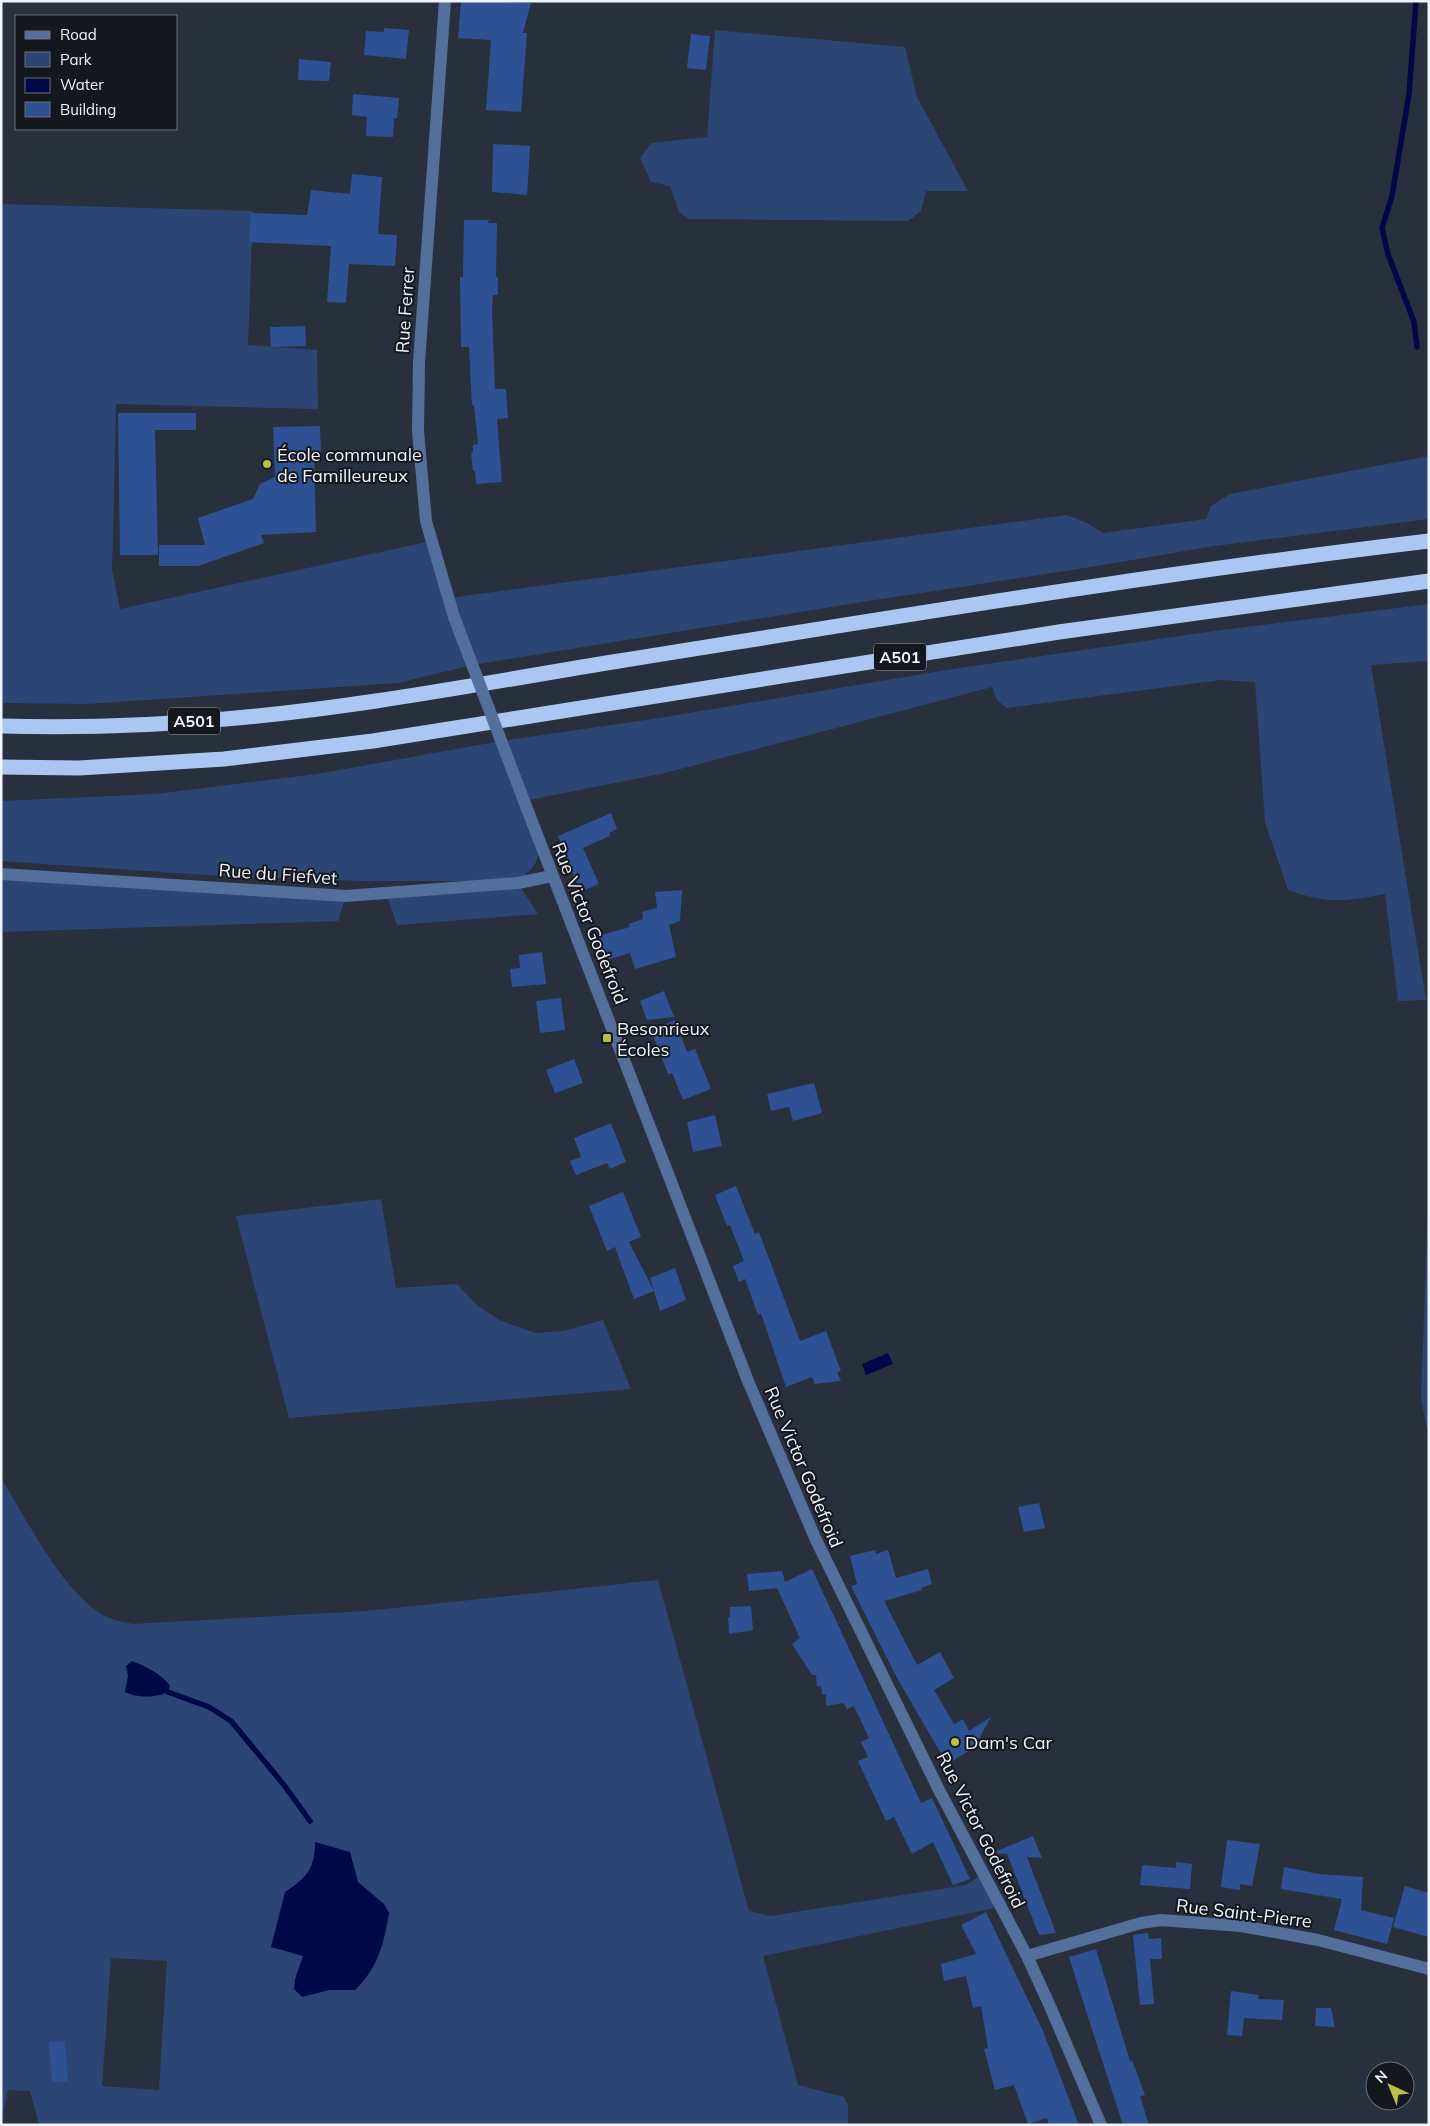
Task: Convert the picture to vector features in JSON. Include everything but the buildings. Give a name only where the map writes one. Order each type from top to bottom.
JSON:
[{"type":"highway","name":"A501","points":[[1,726],[79,728],[228,719],[385,699],[1217,569],[1429,541]]},
{"type":"highway","name":"A501","points":[[1,767],[79,768],[224,759],[372,741],[1059,632],[1429,581]]},
{"type":"street","name":"Rue Ferrer","points":[[445,1],[419,362],[418,431],[426,521],[454,617],[524,801]]},
{"type":"street","name":"Rue Victor Godefroid","points":[[524,801],[748,1382],[816,1540],[939,1790],[1027,1956],[1050,2004],[1101,2125]]},
{"type":"street","name":"Rue du Fiefvet","points":[[1,874],[346,896],[518,882],[552,876]]},
{"type":"street","name":"Rue Saint-Pierre","points":[[1027,1956],[1132,1925],[1161,1920],[1241,1926],[1318,1940],[1429,1969]]},
{"type":"green space","points":[[715,30],[905,47],[917,97],[968,191],[926,191],[921,211],[908,221],[689,219],[679,212],[670,186],[651,182],[640,158],[651,143],[707,137]]},
{"type":"green space","points":[[1,204],[253,211],[248,345],[317,350],[318,409],[116,404],[112,569],[120,609],[431,541],[449,598],[1067,515],[1087,523],[1103,533],[1206,519],[1211,506],[1230,494],[1429,456],[1429,519],[1214,546],[472,665],[398,683],[87,704],[1,703]]},
{"type":"green space","points":[[1429,604],[1429,661],[1371,665],[1426,1000],[1398,1001],[1385,894],[1358,899],[1326,900],[1288,890],[1265,822],[1255,682],[1221,680],[1007,708],[997,700],[992,687],[665,773],[524,801],[536,834],[538,852],[537,860],[533,867],[518,881],[364,881],[220,876],[1,861],[1,801],[156,794],[317,774],[501,741],[659,718],[953,669],[1207,632]]},
{"type":"green space","points":[[1,874],[346,896],[338,921],[1,932]]},
{"type":"green space","points":[[518,883],[538,914],[397,925],[386,893]]},
{"type":"green space","points":[[381,1199],[396,1288],[457,1284],[478,1306],[501,1321],[536,1333],[564,1331],[603,1320],[631,1389],[289,1418],[236,1216]]},
{"type":"green space","points":[[1429,1208],[1429,1439],[1421,1398]]},
{"type":"green space","points":[[1,1478],[45,1552],[72,1588],[86,1603],[101,1614],[121,1622],[133,1624],[366,1611],[658,1580],[749,1911],[770,1916],[966,1885],[983,1874],[1000,1907],[763,1956],[798,2085],[844,2097],[848,2106],[848,2125],[39,2125],[30,2091],[8,2090],[1,2125]],"holes":[[[111,1958],[167,1961],[159,2090],[102,2086]]]},
{"type":"water","points":[[888,1353],[893,1364],[866,1375],[862,1364]]},
{"type":"water","points":[[132,1661],[162,1677],[170,1686],[168,1692],[146,1696],[125,1692],[128,1676],[126,1666]]},
{"type":"water","points":[[315,1842],[350,1852],[358,1882],[384,1904],[389,1913],[379,1955],[363,1982],[355,1990],[329,1990],[302,1997],[294,1989],[295,1979],[303,1956],[271,1947],[285,1892],[299,1882],[308,1872],[315,1851]]},
{"type":"waterway","points":[[1416,1],[1409,94],[1392,196],[1382,228],[1388,254],[1414,322],[1417,347]]},
{"type":"waterway","points":[[168,1692],[209,1707],[231,1721],[284,1785],[310,1821]]},
{"type":"place","name":"École communale de Familleureux","points":[[267,464]]},
{"type":"place","name":"Besonrieux Écoles","points":[[607,1038]]},
{"type":"place","name":"Dam's Car","points":[[955,1742]]}]
